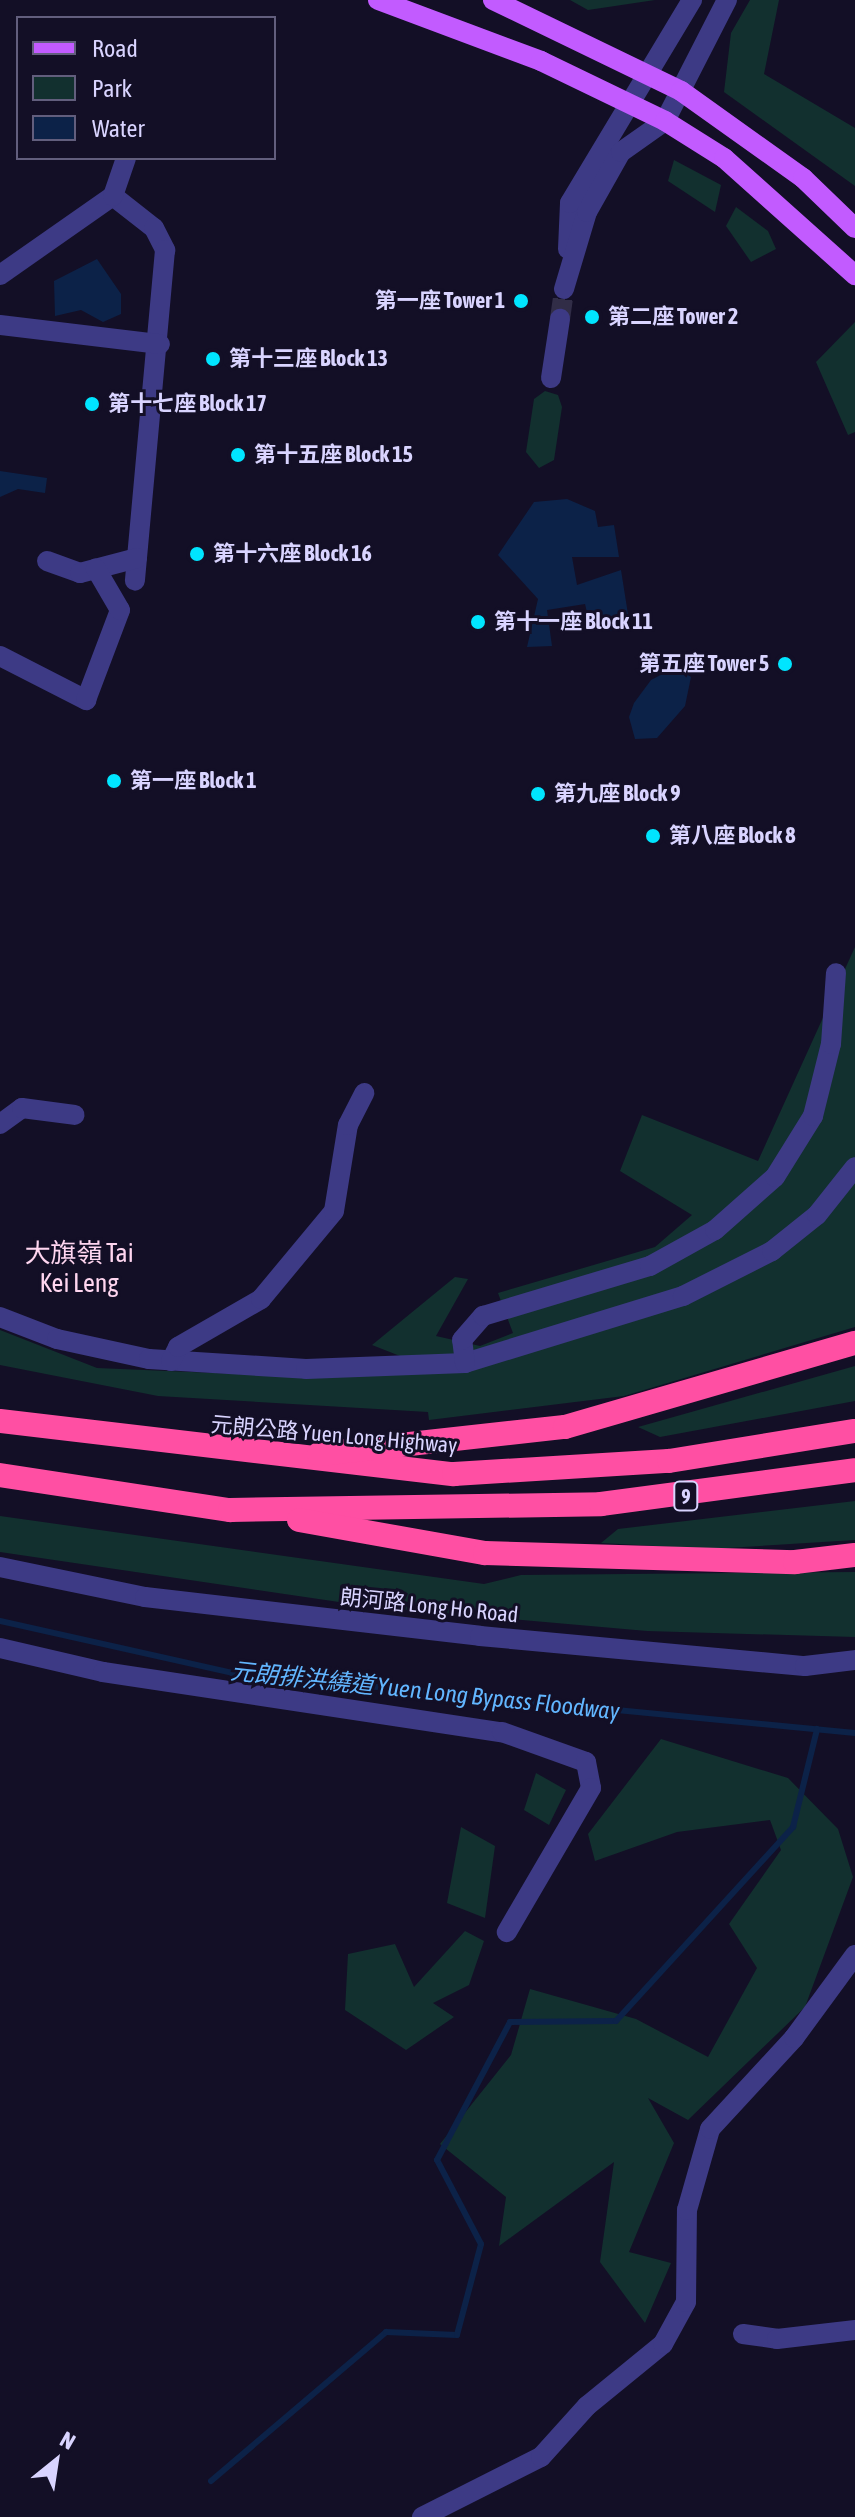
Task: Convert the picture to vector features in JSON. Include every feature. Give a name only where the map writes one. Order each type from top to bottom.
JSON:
[{"type":"highway","points":[[285,1458],[577,1425],[855,1343]]},
{"type":"highway","name":"元朗公路 Yuen Long Highway","points":[[0,1421],[401,1472],[533,1471],[669,1461],[855,1431]]},
{"type":"highway","name":"9","points":[[0,1475],[230,1510],[601,1504],[855,1470]]},
{"type":"highway","points":[[230,1510],[485,1553],[795,1562],[855,1555]]},
{"type":"main road","points":[[378,0],[471,32],[665,121],[724,158],[855,275]]},
{"type":"main road","points":[[493,0],[681,91],[803,178],[855,228]]},
{"type":"street","points":[[564,289],[569,256],[570,203],[645,72],[692,0]]},
{"type":"street","points":[[569,256],[621,152],[665,121],[727,0]]},
{"type":"street","points":[[0,275],[113,196],[125,160]]},
{"type":"street","points":[[113,196],[161,237],[160,344],[135,581]]},
{"type":"street","points":[[551,378],[560,319]]},
{"type":"street","points":[[0,325],[160,344]]},
{"type":"street","points":[[47,561],[80,573],[137,558]]},
{"type":"street","points":[[0,656],[86,700],[120,610],[96,569]]},
{"type":"street","points":[[465,1363],[462,1340],[483,1316],[650,1266],[715,1230],[775,1177],[813,1116],[831,1044],[836,973]]},
{"type":"street","points":[[171,1361],[178,1347],[261,1299],[334,1211],[348,1125],[364,1093]]},
{"type":"street","points":[[0,1124],[22,1108],[75,1115]]},
{"type":"street","points":[[0,1317],[57,1339],[171,1361],[306,1369],[465,1363],[553,1341],[696,1290],[772,1251],[817,1215],[855,1167]]},
{"type":"street","name":"朗河路 Long Ho Road","points":[[0,1567],[145,1597],[480,1636],[805,1666],[855,1660]]},
{"type":"street","points":[[0,1648],[103,1672],[502,1732],[586,1762],[591,1788],[507,1932]]},
{"type":"street","points":[[422,2517],[541,2457],[587,2406],[663,2344],[686,2302],[687,2210],[710,2129],[794,2038],[855,1955]]},
{"type":"street","points":[[743,2334],[777,2339],[855,2330]]},
{"type":"green space","points":[[570,0],[655,0],[588,10]]},
{"type":"green space","points":[[750,0],[779,0],[764,74],[855,128],[855,186],[724,92],[731,33]]},
{"type":"green space","points":[[674,160],[721,185],[715,212],[668,181]]},
{"type":"green space","points":[[736,207],[768,231],[776,249],[751,262],[726,226]]},
{"type":"green space","points":[[855,322],[855,432],[848,435],[816,362]]},
{"type":"green space","points":[[545,391],[558,395],[562,407],[554,460],[539,468],[526,452],[534,399]]},
{"type":"green space","points":[[855,947],[855,1327],[624,1396],[429,1420],[428,1412],[158,1396],[0,1365],[0,1330],[97,1368],[332,1378],[400,1356],[372,1345],[455,1277],[468,1279],[436,1336],[480,1346],[513,1333],[498,1293],[655,1247],[692,1215],[620,1171],[642,1115],[758,1161]]},
{"type":"green space","points":[[855,1366],[855,1401],[660,1437],[638,1427]]},
{"type":"green space","points":[[855,1501],[855,1540],[711,1549],[601,1543],[618,1529]]},
{"type":"green space","points":[[0,1516],[484,1584],[521,1575],[855,1572],[855,1637],[647,1631],[373,1607],[0,1552]]},
{"type":"green space","points":[[661,1739],[788,1778],[838,1829],[853,1877],[805,2007],[688,2120],[648,2098],[674,2143],[629,2252],[671,2263],[645,2323],[600,2262],[614,2162],[499,2246],[506,2197],[440,2144],[511,2055],[530,1989],[636,2019],[708,2057],[757,1968],[729,1924],[781,1850],[770,1820],[677,1832],[595,1861],[588,1834]]},
{"type":"green space","points":[[536,1773],[566,1790],[549,1825],[524,1810]]},
{"type":"green space","points":[[461,1827],[495,1846],[485,1918],[447,1903]]},
{"type":"green space","points":[[465,1931],[484,1941],[469,1985],[433,2003],[454,2017],[406,2050],[345,2010],[348,1954],[395,1944],[414,1987]]},
{"type":"water","points":[[97,259],[121,294],[121,314],[103,322],[81,310],[55,316],[54,281]]},
{"type":"water","points":[[0,471],[47,478],[45,493],[18,489],[0,497]]},
{"type":"water","points":[[567,499],[595,511],[598,527],[614,525],[619,557],[572,557],[577,585],[621,570],[630,627],[607,631],[604,619],[589,621],[585,604],[547,610],[552,646],[527,647],[538,599],[498,555],[534,502]]},
{"type":"water","points":[[676,667],[691,677],[685,706],[657,738],[635,739],[629,717],[634,703],[651,680]]},
{"type":"waterway","name":"元朗排洪繞道 Yuen Long Bypass Floodway","points":[[0,1621],[232,1673],[855,1733]]},
{"type":"waterway","points":[[211,2481],[386,2332],[457,2335],[481,2244],[437,2160],[510,2022],[616,2021],[793,1827],[817,1729]]},
{"type":"tunnel","points":[[560,319],[564,289]]},
{"type":"place","name":"第一座 Tower 1","points":[[521,301]]},
{"type":"place","name":"第二座 Tower 2","points":[[592,317]]},
{"type":"place","name":"第十三座 Block 13","points":[[213,359]]},
{"type":"place","name":"第十七座 Block 17","points":[[92,404]]},
{"type":"place","name":"第十五座 Block 15","points":[[238,455]]},
{"type":"place","name":"第十六座 Block 16","points":[[197,554]]},
{"type":"place","name":"第十一座 Block 11","points":[[478,622]]},
{"type":"place","name":"第五座 Tower 5","points":[[785,664]]},
{"type":"place","name":"第一座 Block 1","points":[[114,781]]},
{"type":"place","name":"第九座 Block 9","points":[[538,794]]},
{"type":"place","name":"第八座 Block 8","points":[[653,836]]},
{"type":"district","name":"大旗嶺 Tai Kei Leng","points":[[79,1269]]}]
